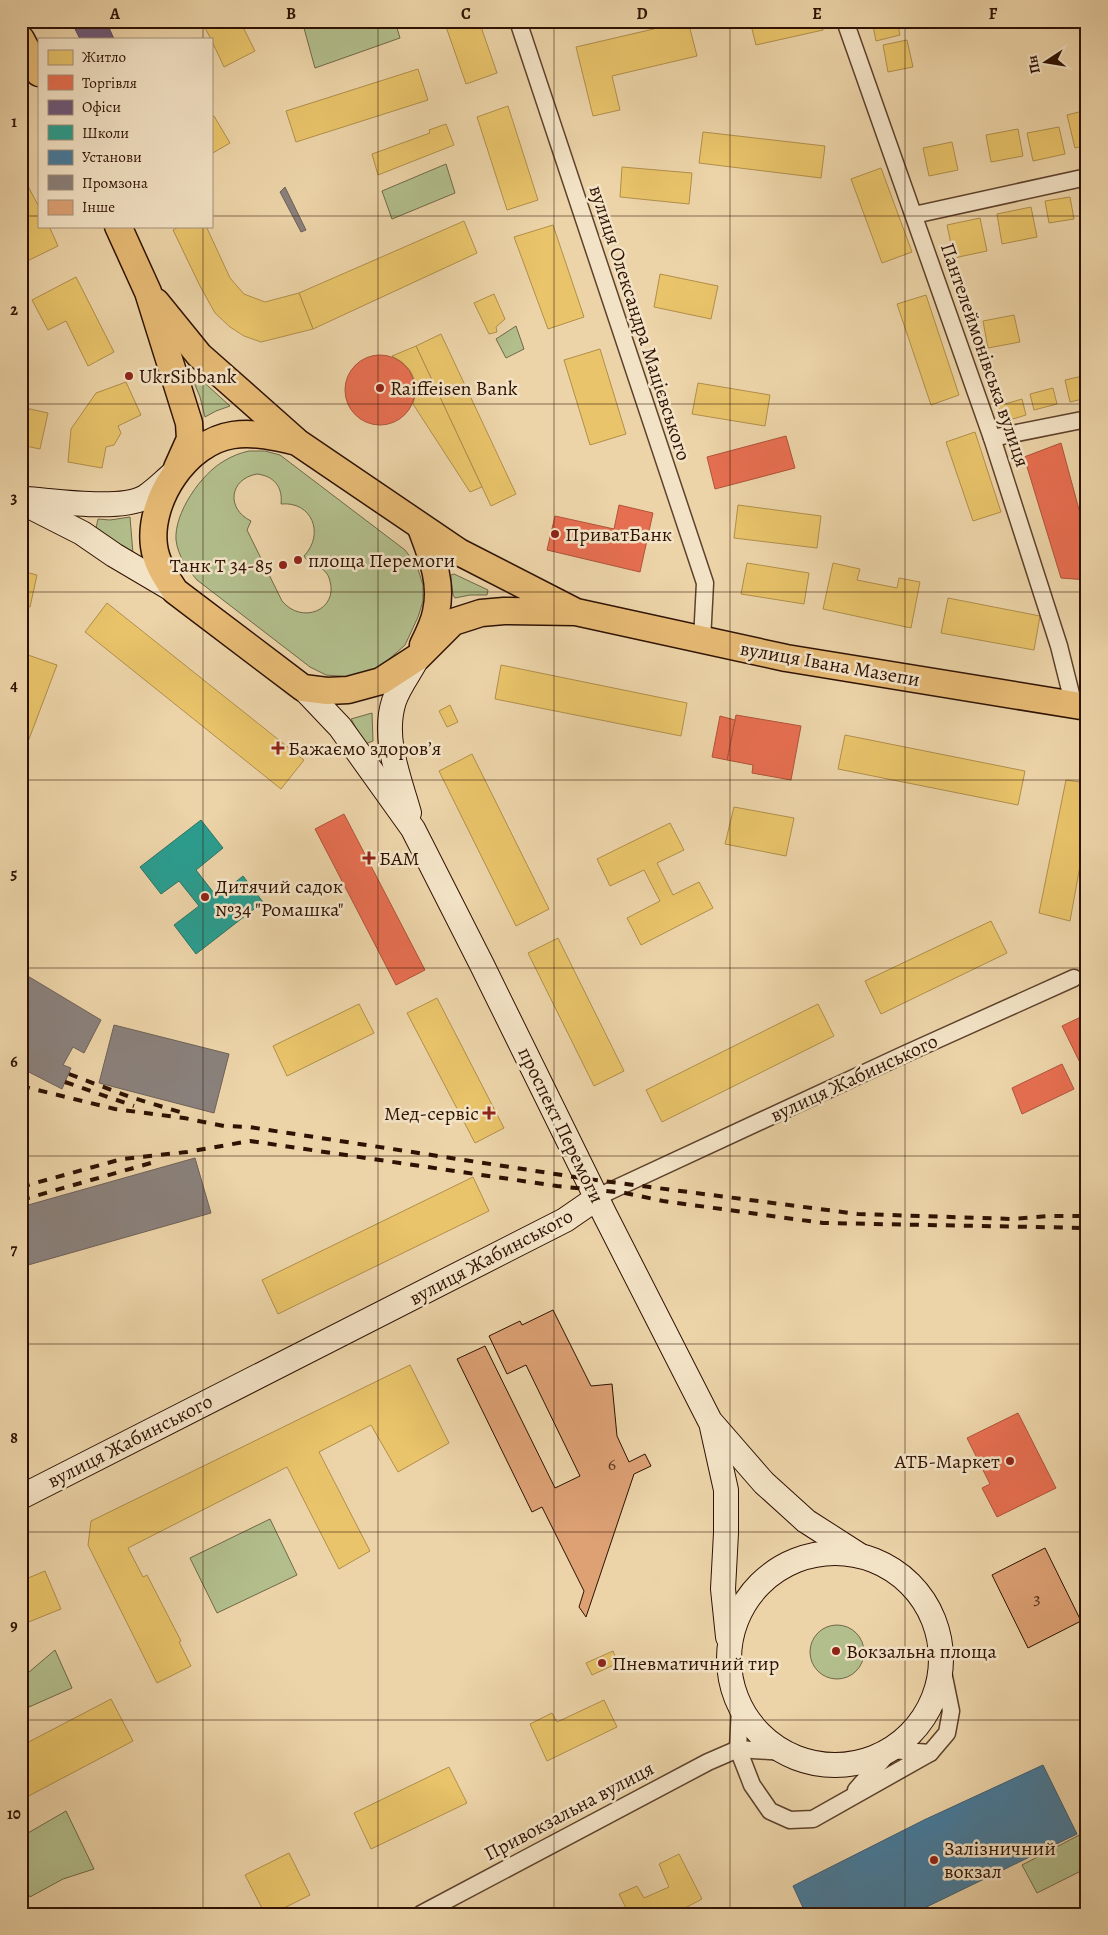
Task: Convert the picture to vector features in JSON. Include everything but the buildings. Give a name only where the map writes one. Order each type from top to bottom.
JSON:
[{"type":"main road","points":[[21,38],[38,71]]},
{"type":"main road","points":[[119,228],[148,292],[189,423],[190,439],[176,471],[160,500],[153,528],[154,548],[160,568],[175,591]]},
{"type":"main road","points":[[21,500],[82,533],[114,556],[175,591],[302,688],[327,691],[364,687],[381,681],[418,657],[436,613],[438,589],[436,570],[421,528],[297,442],[199,355],[148,292]]},
{"type":"main road","points":[[21,500],[120,504],[144,498],[209,443],[232,435],[266,435],[297,442]]},
{"type":"main road","name":"вулиця Івана Мазепи","points":[[421,528],[459,552],[576,612]]},
{"type":"main road","name":"вулиця Івана Мазепи","points":[[418,657],[453,622],[481,613],[504,611],[576,612],[786,658],[1081,706]]},
{"type":"main road","name":"проспект Перемоги","points":[[413,829],[390,744],[389,720],[394,699],[418,657]]},
{"type":"main road","name":"проспект Перемоги","points":[[302,688],[340,727],[413,829],[710,1421],[726,1490],[723,1588],[729,1646]]},
{"type":"main road","name":"вулиця Жабинського","points":[[21,1497],[556,1225],[597,1198]]},
{"type":"main road","name":"проспект Перемоги","points":[[710,1421],[764,1482],[799,1514],[859,1555]]},
{"type":"main road","points":[[829,1552],[859,1555],[881,1562],[903,1577],[924,1600],[937,1627],[941,1662],[938,1686],[927,1714],[911,1734],[890,1750],[865,1762],[837,1766],[810,1763],[784,1752],[758,1733],[740,1707],[731,1679],[729,1646],[737,1617],[752,1592],[774,1571],[800,1558],[829,1552]]},
{"type":"street","name":"вулиця Олександра Мацієвського","points":[[518,21],[705,583],[702,640]]},
{"type":"street","name":"Пантелеймонівська вулиця","points":[[845,21],[992,438],[1059,646],[1081,706]]},
{"type":"street","points":[[914,215],[1087,177]]},
{"type":"street","points":[[992,438],[1087,419]]},
{"type":"street","name":"вулиця Жабинського","points":[[597,1198],[894,1059],[1074,978]]},
{"type":"street","points":[[740,1707],[738,1749],[752,1785],[770,1811],[790,1820],[813,1819],[930,1753],[947,1733],[950,1711],[941,1662]]},
{"type":"street","name":"Привокзальна вулиця","points":[[421,1914],[708,1762],[738,1749],[784,1752]]},
{"type":"street","points":[[829,1811],[850,1796],[890,1750],[930,1753]]},
{"type":"green space","points":[[302,21],[395,21],[400,38],[315,68]]},
{"type":"green space","points":[[446,164],[455,193],[392,219],[382,191]]},
{"type":"green space","points":[[516,326],[524,349],[506,358],[496,339]]},
{"type":"green space","points":[[197,376],[230,406],[205,417],[193,380]]},
{"type":"green space","name":"площа Перемоги","points":[[249,451],[265,451],[280,455],[405,550],[417,566],[423,585],[423,601],[418,617],[405,645],[378,669],[351,677],[326,675],[310,667],[197,580],[183,562],[177,546],[177,529],[179,518],[191,495],[215,467],[236,455]],"holes":[[[257,474],[263,475],[276,483],[280,492],[281,504],[292,504],[301,508],[312,521],[314,538],[304,556],[307,560],[325,571],[330,581],[331,591],[329,600],[316,611],[308,613],[299,612],[290,608],[282,601],[247,530],[251,521],[237,509],[234,495],[236,488],[248,477]]]},
{"type":"green space","points":[[130,517],[133,554],[96,528],[98,519],[110,520]]},
{"type":"green space","points":[[454,574],[488,590],[487,595],[470,595],[455,598],[451,578],[451,575]]},
{"type":"green space","points":[[372,713],[373,741],[365,744],[351,719]]},
{"type":"green space","points":[[270,1519],[297,1575],[217,1613],[190,1558]]},
{"type":"green space","points":[[837,1625],[847,1627],[856,1633],[862,1642],[864,1652],[862,1662],[856,1671],[847,1677],[837,1679],[827,1677],[818,1671],[812,1662],[810,1652],[812,1642],[818,1633],[827,1627]]},
{"type":"green space","points":[[55,1650],[72,1688],[29,1707],[22,1678]]},
{"type":"green space","points":[[66,1811],[94,1869],[63,1879],[30,1897],[21,1881],[21,1837]]},
{"type":"green space","points":[[1087,1831],[1087,1868],[1037,1893],[1022,1865]]},
{"type":"railway","points":[[69,1074],[130,1097],[180,1112]]},
{"type":"railway","points":[[65,1082],[134,1106]]},
{"type":"railway","points":[[21,1086],[115,1109],[184,1118],[224,1126],[249,1127],[588,1179],[858,1214],[1013,1219],[1047,1216],[1087,1216]]},
{"type":"railway","points":[[21,1187],[122,1159],[187,1152],[250,1141],[557,1186],[625,1193],[663,1201],[823,1223],[1087,1228]]},
{"type":"railway","points":[[21,1200],[158,1161]]},
{"type":"place","name":"UkrSibbank","points":[[129,376]]},
{"type":"place","name":"Raiffeisen Bank","points":[[380,388]]},
{"type":"place","name":"ПриватБанк","points":[[555,534]]},
{"type":"place","name":"площа Перемоги","points":[[298,560]]},
{"type":"place","name":"Танк Т 34-85","points":[[283,565]]},
{"type":"place","name":"Бажаємо здоровʼя","points":[[278,748]]},
{"type":"place","name":"БАМ","points":[[369,858]]},
{"type":"place","name":"Дитячий садок №34 \"Ромашка\"","points":[[205,897]]},
{"type":"place","name":"Мед-сервіс","points":[[489,1113]]},
{"type":"place","name":"АТБ-Маркет","points":[[1010,1461]]},
{"type":"place","name":"Вокзальна площа","points":[[836,1651]]},
{"type":"place","name":"Пневматичний тир","points":[[602,1663]]},
{"type":"place","name":"Залізничний вокзал","points":[[934,1860]]}]
